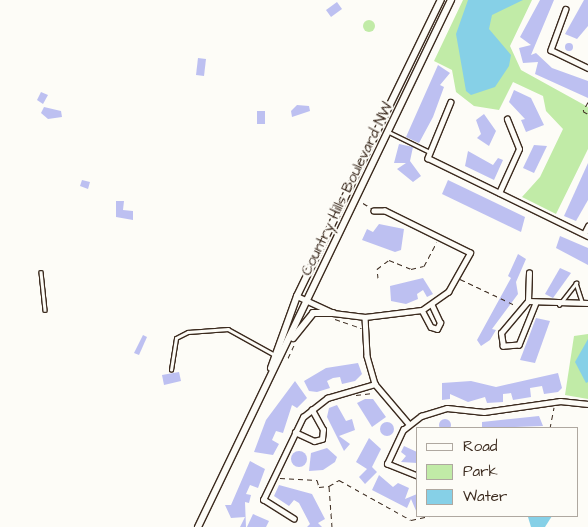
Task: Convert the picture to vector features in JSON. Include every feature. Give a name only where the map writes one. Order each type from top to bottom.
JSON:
[{"type":"main road","name":"Country Hills Boulevard NW","points":[[280,353],[297,296],[442,0]]},
{"type":"main road","name":"Country Hills Boulevard NW","points":[[198,527],[451,0]]},
{"type":"main road","points":[[280,353],[313,314],[330,315]]},
{"type":"street","points":[[566,9],[550,50],[588,68]]},
{"type":"street","points":[[452,102],[428,150],[430,159],[586,235],[588,226]]},
{"type":"street","points":[[499,193],[519,149],[507,119]]},
{"type":"street","points":[[297,296],[330,315],[365,318],[422,310],[432,306],[459,278],[470,253],[384,211],[374,211]]},
{"type":"street","points":[[529,273],[528,300],[520,308],[500,337],[502,345],[510,349],[519,346],[536,302]]},
{"type":"street","points":[[528,300],[559,305],[585,302]]},
{"type":"street","points":[[422,310],[430,327],[437,328],[440,323],[432,306]]},
{"type":"street","points":[[365,318],[367,356],[375,384],[409,424]]},
{"type":"street","points":[[294,519],[264,504],[296,432],[312,410],[327,398],[375,384]]},
{"type":"street","points":[[416,476],[387,464],[409,424],[447,408],[500,412],[555,402],[588,404]]},
{"type":"street","points":[[296,432],[314,441],[322,439],[323,430],[312,410]]},
{"type":"lane","points":[[389,132],[428,150]]},
{"type":"lane","points":[[41,272],[45,310]]},
{"type":"lane","points":[[559,305],[576,283],[585,302]]},
{"type":"lane","points":[[171,370],[176,338],[188,332],[228,330],[280,353]]},
{"type":"path","points":[[588,102],[583,111],[588,114]]},
{"type":"path","points":[[364,203],[374,211]]},
{"type":"path","points":[[378,278],[377,268],[389,260],[411,269],[424,266],[439,238]]},
{"type":"path","points":[[459,278],[520,308]]},
{"type":"path","points":[[330,315],[357,324],[361,333]]},
{"type":"path","points":[[354,396],[373,392]]},
{"type":"path","points":[[550,427],[555,402]]},
{"type":"path","points":[[275,476],[308,483],[317,480],[319,487],[329,486],[343,479],[362,496],[411,520],[425,517]]},
{"type":"path","points":[[329,486],[332,527]]},
{"type":"green space","points":[[463,0],[532,0],[510,46],[521,70],[588,107],[588,149],[556,214],[522,197],[540,177],[563,129],[546,111],[543,96],[513,82],[499,110],[474,106],[456,92],[452,70],[434,61]]},
{"type":"green space","points":[[371,20],[374,21],[374,31],[367,32],[364,31],[363,24],[364,21]]},
{"type":"green space","points":[[588,334],[588,399],[565,395],[574,336]]},
{"type":"water","points":[[468,0],[523,0],[492,15],[489,29],[511,55],[509,66],[495,87],[471,95],[466,91],[456,34]]},
{"type":"water","points":[[588,339],[588,382],[586,383],[575,362]]},
{"type":"water","points":[[528,517],[551,517],[545,527],[531,527]]},
{"type":"building","points":[[540,0],[554,0],[531,55],[536,53],[552,68],[588,81],[588,98],[535,74],[538,62],[523,63],[519,48],[531,45],[520,37]]},
{"type":"building","points":[[584,0],[588,0],[588,26],[577,39],[565,34]]},
{"type":"building","points":[[337,2],[342,9],[331,17],[326,10]]},
{"type":"building","points":[[569,43],[573,47],[569,51],[565,47]]},
{"type":"building","points":[[198,58],[206,59],[204,76],[196,75]]},
{"type":"building","points":[[438,65],[450,73],[440,85],[444,87],[433,117],[419,143],[406,137]]},
{"type":"building","points":[[514,90],[531,98],[544,125],[526,132],[521,120],[525,119],[509,102]]},
{"type":"building","points":[[41,92],[48,95],[43,104],[37,100]]},
{"type":"building","points":[[297,105],[309,106],[310,111],[292,117],[291,111]]},
{"type":"building","points":[[44,107],[61,111],[62,117],[48,119],[41,113]]},
{"type":"building","points":[[257,111],[265,111],[265,124],[257,124]]},
{"type":"building","points":[[484,114],[496,131],[489,146],[477,138],[481,134],[476,120]]},
{"type":"building","points":[[399,144],[413,147],[410,161],[421,176],[413,182],[397,169],[406,163],[394,163]]},
{"type":"building","points":[[534,145],[547,146],[534,173],[523,168]]},
{"type":"building","points":[[468,151],[493,165],[498,158],[503,160],[494,180],[465,166]]},
{"type":"building","points":[[588,163],[588,200],[576,221],[564,216]]},
{"type":"building","points":[[82,180],[90,182],[88,189],[80,186]]},
{"type":"building","points":[[448,180],[525,217],[521,232],[442,194]]},
{"type":"building","points":[[116,201],[124,201],[123,210],[133,211],[133,220],[116,217]]},
{"type":"building","points":[[379,224],[404,229],[401,250],[395,252],[362,240],[367,229],[373,232]]},
{"type":"building","points":[[560,236],[588,248],[588,265],[556,248]]},
{"type":"building","points":[[518,254],[526,259],[516,282],[518,294],[492,329],[496,330],[490,340],[481,346],[477,340],[511,278],[508,276]]},
{"type":"building","points":[[560,268],[571,273],[553,298],[545,294]]},
{"type":"building","points":[[423,278],[433,294],[427,297],[423,290],[417,294],[418,299],[406,304],[391,301],[390,286]]},
{"type":"building","points":[[536,318],[550,321],[535,363],[520,360]]},
{"type":"building","points":[[143,335],[147,337],[139,355],[134,353]]},
{"type":"building","points":[[358,363],[362,374],[355,381],[342,384],[340,377],[333,378],[327,381],[330,388],[317,392],[309,391],[304,381],[326,368]]},
{"type":"building","points":[[179,372],[181,381],[164,385],[162,375]]},
{"type":"building","points":[[558,373],[562,388],[558,392],[544,394],[542,386],[530,388],[531,397],[513,400],[511,393],[503,394],[503,402],[487,403],[485,397],[468,402],[450,394],[450,399],[442,400],[442,383],[471,381],[496,387]]},
{"type":"building","points":[[295,381],[307,398],[297,408],[292,405],[283,433],[276,431],[272,440],[279,444],[273,455],[254,452],[266,420]]},
{"type":"building","points":[[365,399],[373,399],[386,417],[372,427],[357,403]]},
{"type":"building","points":[[337,405],[346,421],[352,419],[355,430],[339,436],[350,444],[344,451],[327,417],[329,408]]},
{"type":"building","points":[[539,416],[543,426],[482,427],[482,422]]},
{"type":"building","points":[[445,419],[450,423],[450,427],[440,427],[439,425]]},
{"type":"building","points":[[387,422],[392,424],[394,429],[392,434],[387,436],[382,434],[380,429],[382,424]]},
{"type":"building","points":[[369,438],[381,449],[372,467],[377,472],[365,484],[359,477],[367,469],[356,462]]},
{"type":"building","points":[[404,446],[416,452],[416,463],[401,462],[406,456],[401,452]]},
{"type":"building","points":[[327,448],[337,457],[335,462],[323,470],[309,471],[311,453]]},
{"type":"building","points":[[299,451],[307,459],[299,467],[291,459]]},
{"type":"building","points":[[250,461],[265,469],[258,488],[250,485],[246,494],[251,495],[249,503],[245,502],[246,527],[240,527],[245,517],[231,518],[225,505],[231,505]]},
{"type":"building","points":[[379,475],[393,487],[398,483],[409,488],[405,499],[416,494],[416,511],[411,499],[407,508],[372,490]]},
{"type":"building","points":[[279,485],[312,494],[325,519],[318,523],[322,527],[307,527],[310,524],[299,503],[294,500],[289,506],[274,496]]},
{"type":"building","points":[[253,514],[269,521],[266,527],[247,527]]}]
